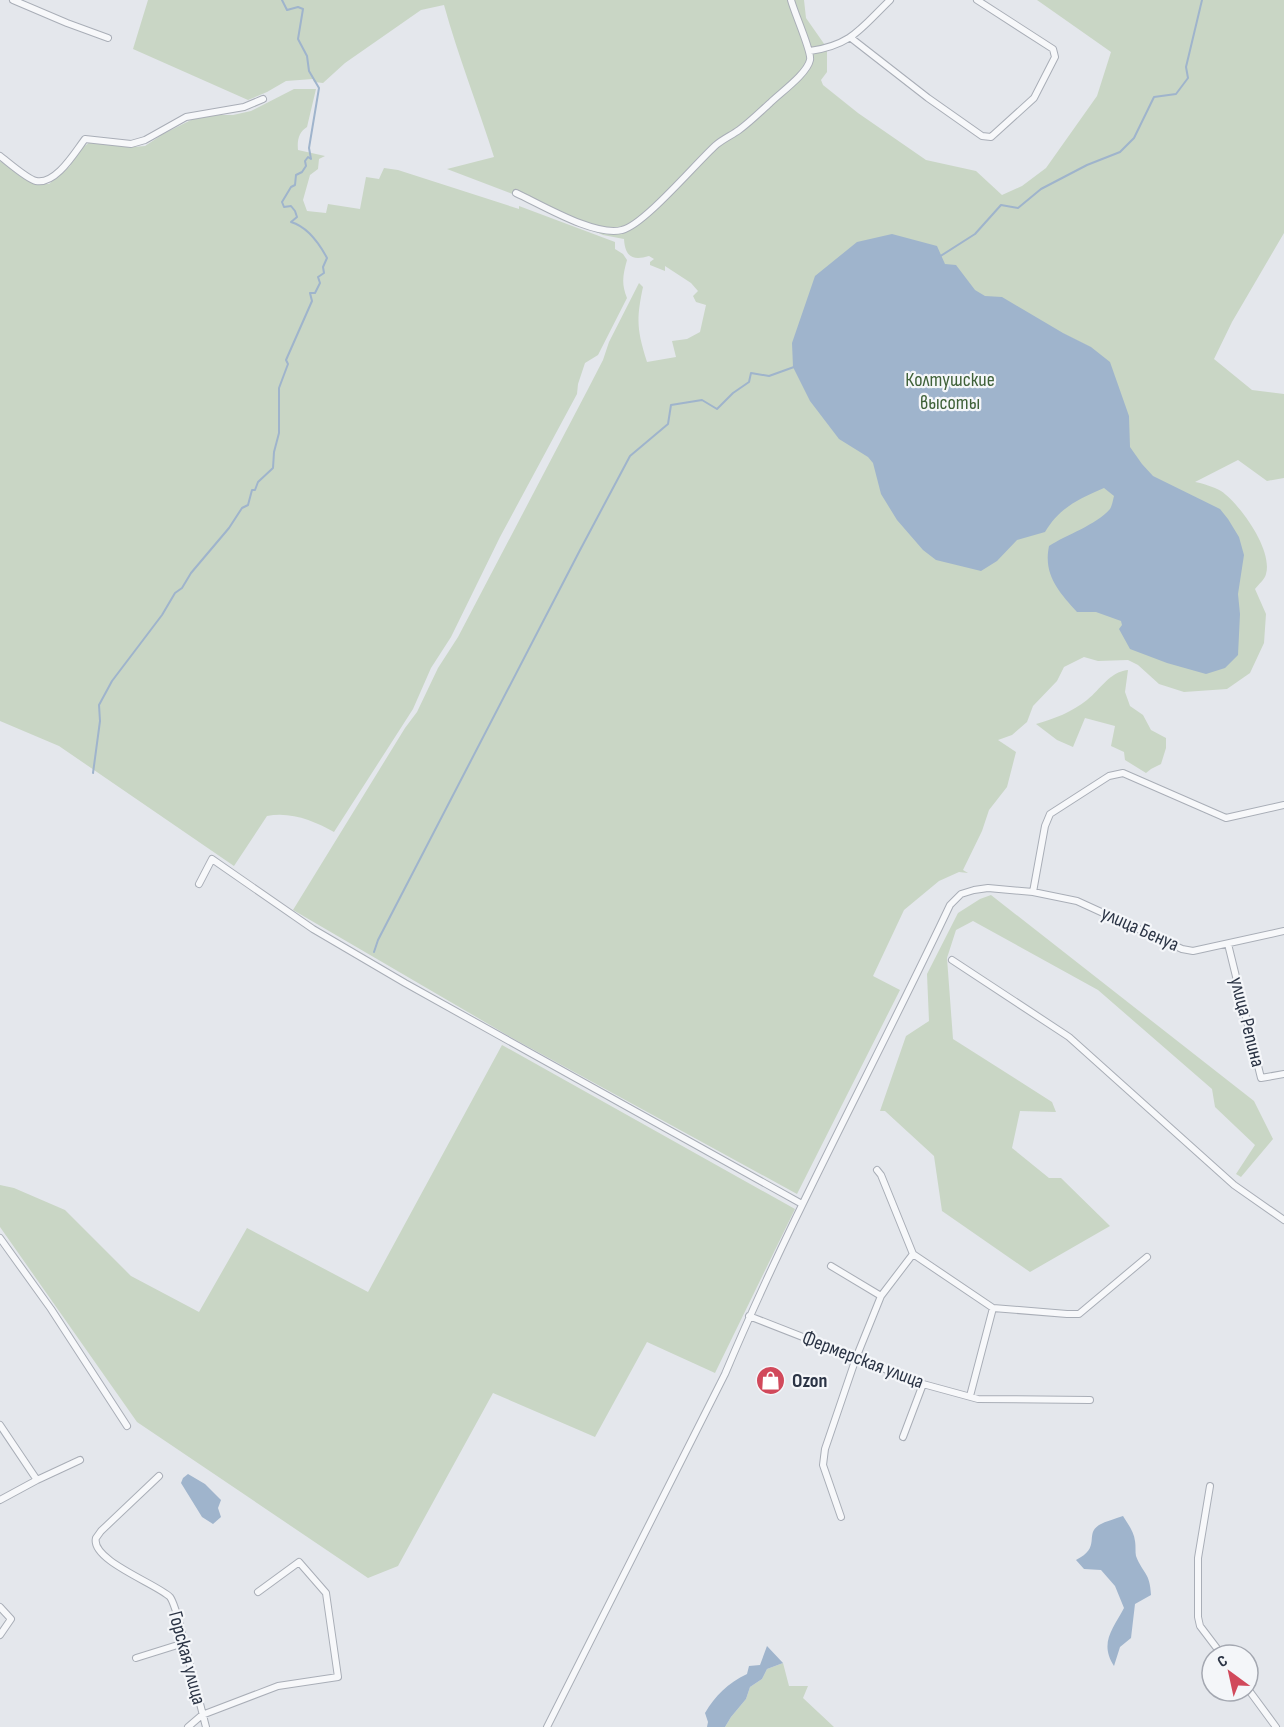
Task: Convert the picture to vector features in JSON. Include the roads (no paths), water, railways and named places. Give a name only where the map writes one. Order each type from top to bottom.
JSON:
[{"type":"street","points":[[13,0],[108,38]]},
{"type":"street","points":[[516,193],[589,227],[621,231],[629,227],[646,214],[718,144],[740,130],[795,80],[810,61],[810,51],[791,0]]},
{"type":"street","points":[[810,51],[827,48],[851,38],[890,0]]},
{"type":"street","points":[[851,38],[928,98],[982,136],[991,137],[1034,98],[1055,57],[1053,49],[977,0]]},
{"type":"street","points":[[0,156],[35,181],[43,181],[65,166],[85,139],[131,144],[145,140],[186,117],[244,107],[263,99]]},
{"type":"street","points":[[1033,892],[1045,826],[1050,814],[1109,776],[1123,773],[1226,818],[1284,805]]},
{"type":"street","points":[[199,884],[212,859],[313,929],[405,983],[802,1204]]},
{"type":"street","name":"улица Бенуа","points":[[547,1727],[725,1374],[749,1316],[802,1204],[950,905],[961,894],[974,890],[988,888],[1033,892],[1077,901],[1182,949],[1192,951],[1284,931]]},
{"type":"street","name":"улица Репина","points":[[1228,944],[1261,1078],[1284,1074]]},
{"type":"street","points":[[952,960],[1069,1037],[1234,1185],[1284,1220]]},
{"type":"street","points":[[877,1170],[913,1254],[993,1308],[1079,1314],[1147,1257]]},
{"type":"street","points":[[0,1238],[51,1309],[127,1426]]},
{"type":"street","points":[[841,1517],[823,1465],[823,1457],[856,1358],[881,1296],[913,1254]]},
{"type":"street","points":[[831,1266],[881,1296]]},
{"type":"street","points":[[970,1396],[993,1308]]},
{"type":"street","name":"Фермерская улица","points":[[749,1316],[923,1384],[978,1399],[1090,1400]]},
{"type":"street","points":[[903,1437],[923,1384]]},
{"type":"street","points":[[0,1425],[37,1480]]},
{"type":"street","points":[[0,1500],[80,1460]]},
{"type":"street","name":"Горская улица","points":[[159,1476],[101,1531],[96,1538],[96,1545],[98,1551],[118,1566],[170,1598],[177,1614],[206,1727]]},
{"type":"street","points":[[1210,1486],[1198,1558],[1198,1617],[1200,1626],[1213,1643]]},
{"type":"street","points":[[188,1727],[202,1715],[278,1686],[338,1677],[326,1593],[299,1562],[258,1592]]},
{"type":"street","points":[[0,1607],[11,1619],[0,1635]]},
{"type":"street","points":[[136,1658],[184,1643]]},
{"type":"street","points":[[1258,1703],[1276,1727]]},
{"type":"water","points":[[892,234],[937,246],[945,264],[956,265],[975,290],[985,296],[1002,297],[1091,347],[1110,362],[1129,416],[1130,447],[1142,464],[1153,476],[1220,509],[1239,537],[1244,555],[1238,594],[1240,614],[1238,655],[1225,668],[1206,674],[1130,649],[1119,629],[1122,625],[1121,621],[1096,612],[1077,612],[1059,590],[1048,566],[1049,546],[1089,525],[1110,509],[1114,496],[1104,488],[1078,500],[1064,510],[1045,532],[1017,540],[997,561],[981,571],[936,560],[923,550],[897,520],[881,494],[873,463],[868,457],[839,439],[810,401],[793,367],[792,343],[815,276],[857,242]]},
{"type":"water","points":[[188,1474],[205,1484],[221,1500],[218,1508],[221,1517],[213,1524],[202,1517],[181,1483]]},
{"type":"water","points":[[1123,1516],[1133,1534],[1136,1556],[1148,1577],[1151,1595],[1135,1604],[1131,1638],[1120,1647],[1114,1666],[1108,1650],[1109,1636],[1124,1608],[1115,1586],[1101,1570],[1084,1569],[1076,1560],[1084,1555],[1091,1546],[1093,1533],[1099,1525]]},
{"type":"water","points":[[767,1646],[783,1663],[767,1669],[762,1679],[750,1687],[746,1699],[725,1727],[707,1727],[705,1713],[713,1701],[728,1686],[747,1674],[749,1666],[760,1665]]},
{"type":"waterway","points":[[93,773],[100,721],[99,705],[112,681],[162,615],[175,593],[182,588],[242,508],[248,505],[252,490],[255,490],[258,482],[273,468],[279,433],[279,388],[288,364],[286,360],[312,301],[310,293],[315,293],[320,283],[318,277],[324,273],[323,267],[327,258],[324,252],[308,232],[291,222],[297,217],[295,211],[291,206],[284,207],[282,202],[291,187],[295,185],[296,175],[306,166],[305,161],[308,157],[311,159],[309,148],[319,88],[309,71],[307,56],[298,39],[303,9],[298,7],[287,10],[282,0]]},
{"type":"waterway","points":[[939,257],[975,234],[1001,205],[1018,208],[1041,189],[1087,165],[1120,152],[1134,138],[1154,97],[1176,94],[1188,78],[1186,67],[1202,0]]},
{"type":"waterway","points":[[374,952],[378,940],[630,456],[668,424],[671,405],[702,400],[717,409],[733,393],[749,382],[751,373],[769,376],[794,367]]},
{"type":"place","name":"Ozon","points":[[771,1381]]},
{"type":"park label","name":"Колтушские высоты","points":[[950,392]]}]
